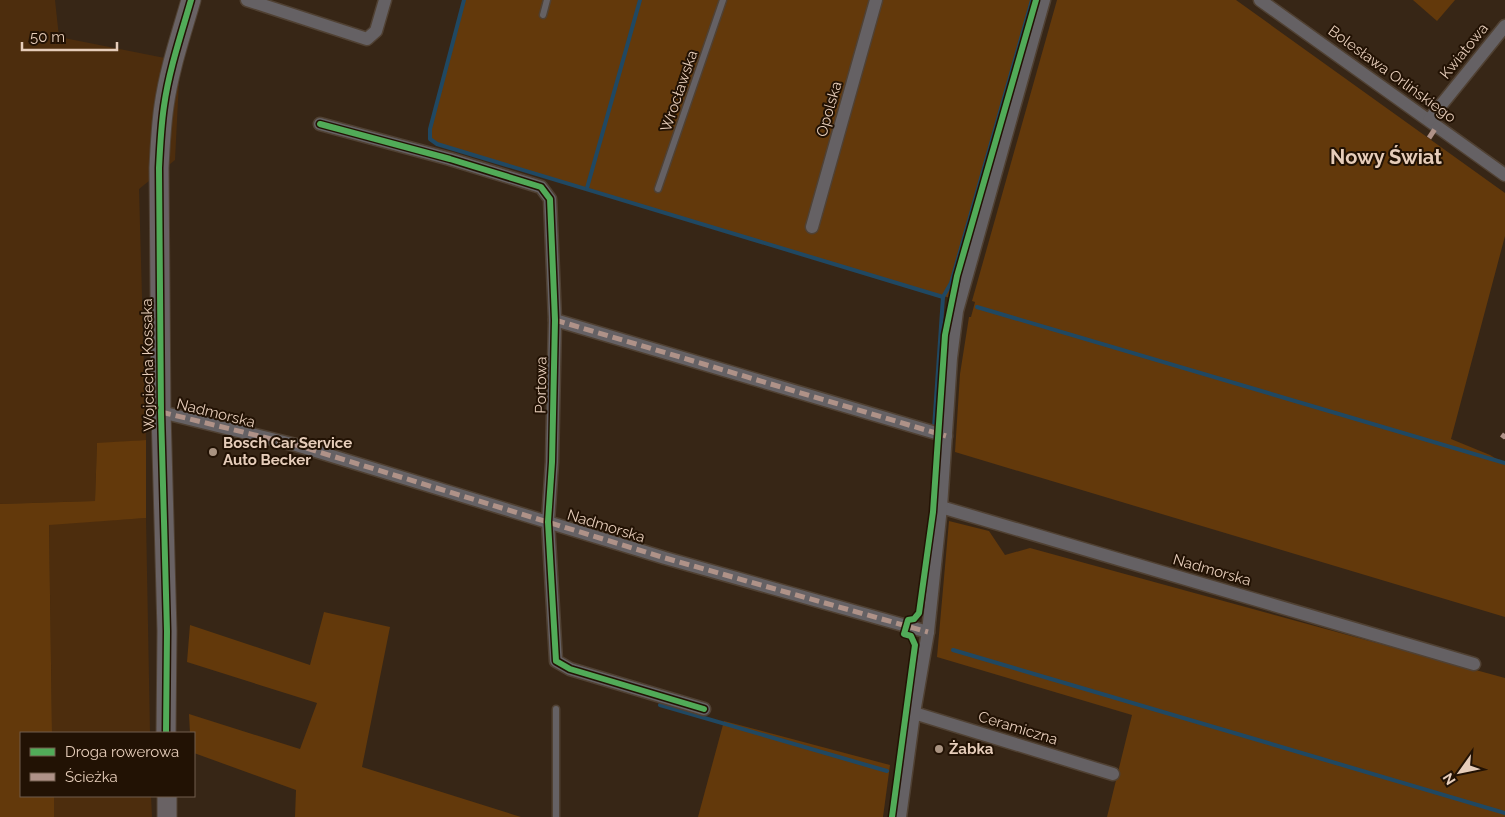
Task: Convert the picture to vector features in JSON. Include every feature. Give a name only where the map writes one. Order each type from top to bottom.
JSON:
[{"type":"main road","name":"Wojciecha Kossaka","points":[[166,732],[167,631],[161,412],[160,132],[170,76],[191,0]]},
{"type":"main road","points":[[167,797],[167,817]]},
{"type":"street","points":[[246,0],[367,38],[376,31],[385,0]]},
{"type":"street","name":"Opolska","points":[[812,227],[876,0]]},
{"type":"street","points":[[900,817],[914,713],[928,632],[941,508],[951,358],[957,311],[1044,0]]},
{"type":"street","name":"Bolesława Orlińskiego","points":[[1260,0],[1505,175]]},
{"type":"street","name":"Kwiatowa","points":[[1429,120],[1505,26]]},
{"type":"street","name":"Portowa","points":[[320,124],[450,159],[541,187],[550,200],[555,320],[552,462],[548,522],[556,661],[570,669],[704,709]]},
{"type":"street","points":[[555,320],[946,436]]},
{"type":"street","name":"Nadmorska","points":[[161,412],[296,445],[665,558],[928,632]]},
{"type":"street","name":"Nadmorska","points":[[941,508],[1474,664]]},
{"type":"street","name":"Ceramiczna","points":[[914,713],[1113,774]]},
{"type":"lane","points":[[543,15],[547,0]]},
{"type":"lane","name":"Wrocławska","points":[[658,189],[723,0]]},
{"type":"lane","points":[[556,709],[556,817]]},
{"type":"shaded area","points":[[0,0],[55,0],[59,37],[180,61],[175,160],[139,189],[146,440],[97,444],[95,501],[0,504]]},
{"type":"shaded area","points":[[464,0],[1034,0],[950,298],[437,144],[430,139],[430,129]]},
{"type":"shaded area","points":[[1057,0],[1236,0],[1505,193],[1505,236],[1451,439],[1490,455],[1505,464],[1505,617],[955,452],[960,374],[969,317],[971,317],[975,302],[972,301]]},
{"type":"shaded area","points":[[1413,0],[1455,0],[1437,21]]},
{"type":"shaded area","points":[[146,440],[146,518],[49,525],[52,732],[20,732],[20,797],[54,797],[54,817],[0,817],[0,504],[95,501],[97,443]]},
{"type":"shaded area","points":[[146,518],[150,732],[52,732],[49,524]]},
{"type":"shaded area","points":[[949,521],[989,531],[1005,555],[1030,548],[1505,678],[1505,817],[1107,817],[1132,715],[937,657]]},
{"type":"shaded area","points":[[324,612],[390,627],[362,767],[521,817],[295,817],[296,790],[195,753],[195,732],[190,732],[189,714],[300,749],[317,703],[187,662],[190,625],[310,665]]},
{"type":"shaded area","points":[[724,721],[890,765],[883,817],[698,817]]},
{"type":"shaded area","points":[[54,797],[151,797],[152,817],[54,817]]},
{"type":"waterway","points":[[464,0],[430,129],[430,139],[437,144],[943,297]]},
{"type":"waterway","points":[[587,188],[640,0]]},
{"type":"waterway","points":[[934,428],[943,297],[951,283],[1032,0]]},
{"type":"waterway","points":[[977,307],[1505,463]]},
{"type":"waterway","points":[[953,650],[1505,813]]},
{"type":"waterway","points":[[660,705],[887,771]]},
{"type":"marked path","points":[[1429,138],[1437,126]]},
{"type":"marked path","points":[[555,320],[946,436]]},
{"type":"marked path","points":[[161,412],[296,445],[665,558],[928,632]]},
{"type":"marked path","points":[[1502,438],[1505,434]]},
{"type":"cycle path","points":[[166,732],[167,631],[161,412],[159,168],[166,93],[191,0]]},
{"type":"cycle path","points":[[892,817],[915,645],[911,636],[904,634],[908,620],[914,619],[919,613],[933,512],[945,335],[957,276],[1036,0]]},
{"type":"cycle path","points":[[320,124],[450,159],[541,187],[550,199],[555,320],[552,462],[548,522],[556,661],[570,669],[704,709]]},
{"type":"place","name":"Bosch Car Service Auto Becker","points":[[213,452]]},
{"type":"place","name":"Żabka","points":[[939,749]]},
{"type":"district","name":"Nowy Świat","points":[[1386,157]]}]
